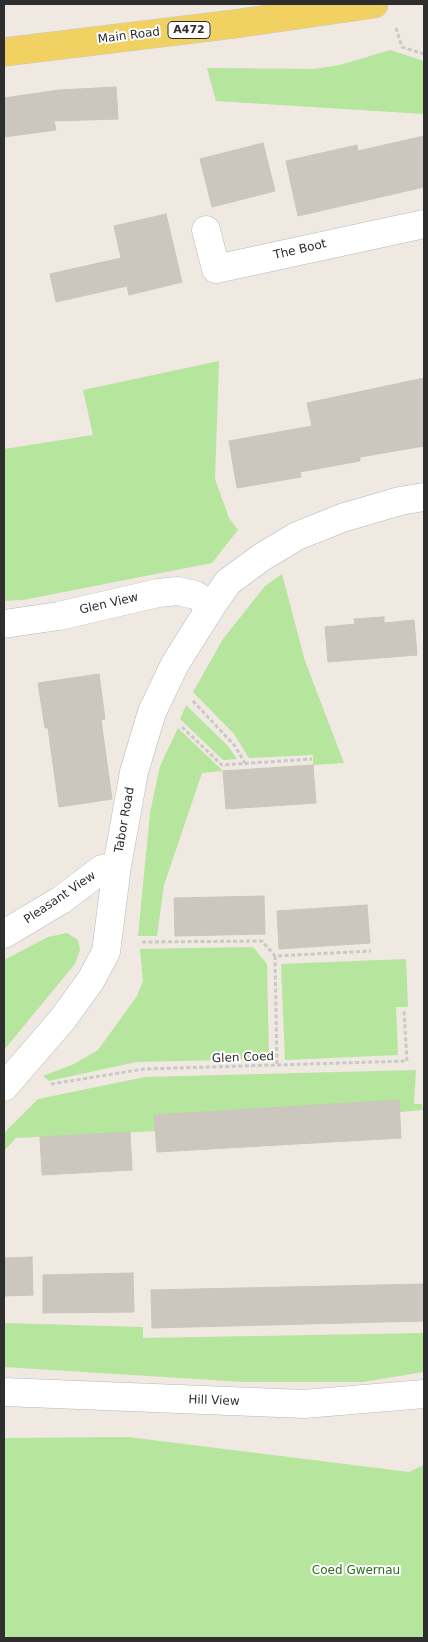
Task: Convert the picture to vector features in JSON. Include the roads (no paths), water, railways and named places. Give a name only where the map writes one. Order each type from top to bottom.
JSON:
[{"type":"main road","name":"Main Road","points":[[4,52],[234,24],[374,4]]},
{"type":"street","name":"The Boot","points":[[206,230],[216,269],[424,224]]},
{"type":"street","name":"Tabor Road","points":[[4,1087],[62,1020],[86,988],[106,952],[109,943],[117,866],[134,772],[152,712],[175,664],[228,582],[262,557],[297,536],[342,518],[400,501],[424,497]]},
{"type":"street","name":"Glen View","points":[[4,624],[59,616],[158,593],[178,592],[195,595],[212,605]]},
{"type":"street","name":"Pleasant View","points":[[4,934],[61,900],[102,869],[117,866]]},
{"type":"street","name":"Hill View","points":[[4,1392],[304,1404],[424,1394]]},
{"type":"park label","name":"Coed Gwernau","points":[[356,1571]]}]
